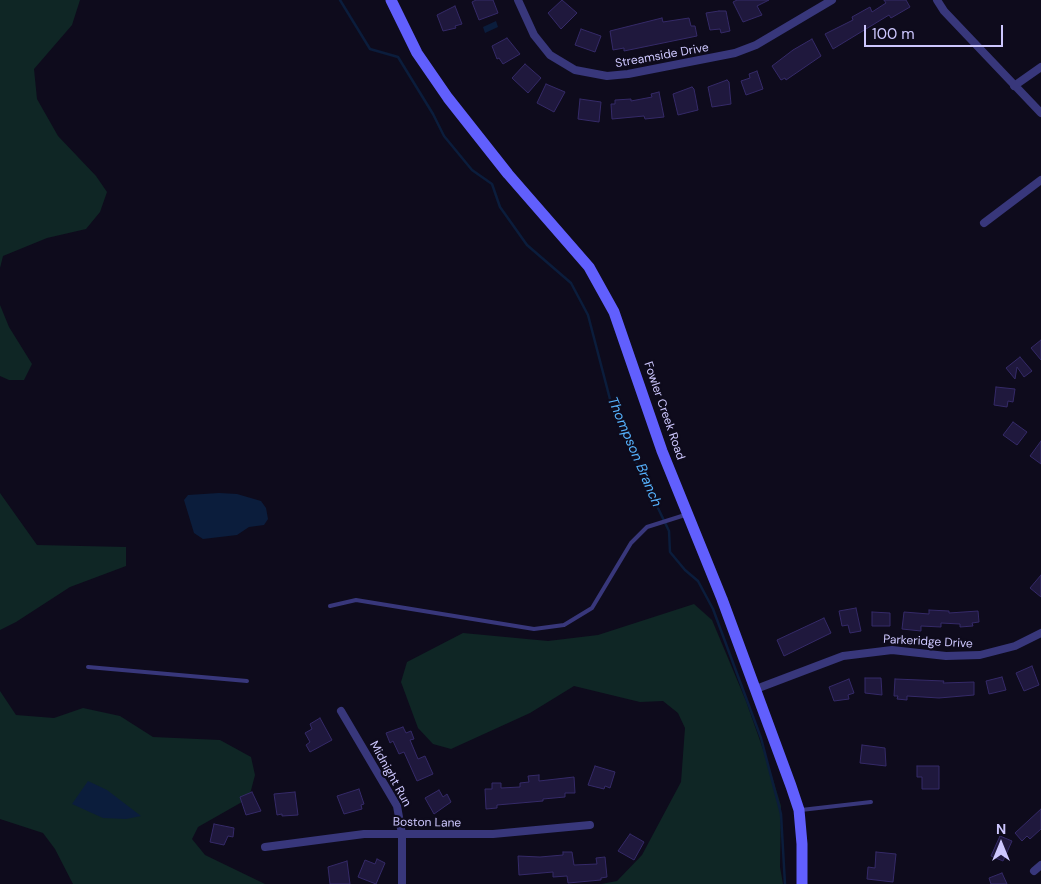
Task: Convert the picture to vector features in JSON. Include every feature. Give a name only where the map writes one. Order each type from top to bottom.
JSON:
[{"type":"main road","name":"Fowler Creek Road","points":[[395,1],[417,53],[448,98],[519,187],[589,267],[604,292],[624,335],[662,451],[756,689],[799,810],[802,844],[802,884]]},
{"type":"street","name":"Streamside Drive","points":[[518,0],[534,34],[550,55],[575,70],[607,76],[628,74],[736,53],[756,45],[832,0]]},
{"type":"street","points":[[937,0],[944,12],[1041,113]]},
{"type":"street","points":[[1014,86],[1041,67]]},
{"type":"street","points":[[984,223],[1041,180]]},
{"type":"street","name":"Parkeridge Drive","points":[[756,689],[844,656],[892,650],[946,656],[980,655],[1016,646],[1041,633]]},
{"type":"street","name":"Midnight Run","points":[[341,711],[397,806],[402,834],[402,884]]},
{"type":"street","name":"Boston Lane","points":[[265,847],[364,834],[492,834],[590,825]]},
{"type":"street","points":[[1034,872],[1041,865]]},
{"type":"lane","points":[[330,606],[356,600],[534,629],[564,625],[592,608],[631,543],[646,527],[687,515]]},
{"type":"lane","points":[[88,667],[247,681]]},
{"type":"lane","points":[[799,810],[871,802]]},
{"type":"green space","points":[[0,0],[80,0],[72,25],[34,69],[37,99],[58,136],[96,176],[107,192],[100,212],[86,229],[47,238],[3,256],[0,268]]},
{"type":"green space","points":[[0,305],[9,327],[32,364],[24,380],[9,380],[0,376]]},
{"type":"green space","points":[[0,493],[37,545],[126,547],[126,566],[70,587],[16,622],[0,630]]},
{"type":"green space","points":[[694,604],[712,620],[746,701],[770,769],[781,806],[780,867],[783,884],[601,884],[617,881],[642,855],[681,782],[685,728],[678,713],[663,701],[640,702],[574,686],[530,713],[451,749],[433,744],[418,728],[401,682],[407,662],[463,633],[548,641],[598,635]]},
{"type":"green space","points":[[0,691],[16,715],[54,718],[83,708],[120,716],[153,737],[220,740],[251,757],[255,775],[249,798],[198,827],[192,839],[205,855],[265,884],[73,884],[55,849],[43,833],[0,819]]},
{"type":"water","points":[[496,21],[498,27],[485,33],[483,27]]},
{"type":"water","points":[[237,494],[261,501],[266,508],[268,519],[264,525],[249,527],[237,535],[203,539],[194,533],[184,500],[188,495]]},
{"type":"water","points":[[88,781],[107,790],[141,816],[126,819],[103,818],[72,804]]},
{"type":"building","points":[[476,0],[493,0],[498,13],[479,20],[472,2]]},
{"type":"building","points":[[562,0],[577,13],[561,29],[548,13]]},
{"type":"building","points":[[737,0],[769,0],[757,6],[762,15],[743,22],[733,2]]},
{"type":"building","points":[[884,0],[906,0],[910,7],[891,18],[889,15],[833,49],[825,34],[853,20],[852,17],[870,7],[872,12],[886,3]]},
{"type":"building","points":[[455,6],[462,24],[455,26],[456,28],[443,31],[437,15]]},
{"type":"building","points":[[726,11],[730,31],[721,33],[720,29],[710,30],[706,13]]},
{"type":"building","points":[[662,18],[663,22],[689,18],[691,26],[695,26],[697,36],[624,51],[624,48],[613,50],[610,31]]},
{"type":"building","points":[[581,29],[601,36],[595,52],[575,45]]},
{"type":"building","points":[[507,38],[520,54],[503,64],[499,58],[497,59],[492,46]]},
{"type":"building","points":[[812,39],[821,56],[786,80],[785,78],[781,80],[772,66],[793,50]]},
{"type":"building","points":[[525,64],[541,78],[528,93],[512,78]]},
{"type":"building","points":[[757,71],[763,89],[746,95],[741,81],[750,78],[749,74]]},
{"type":"building","points":[[727,80],[729,82],[731,104],[712,107],[708,87]]},
{"type":"building","points":[[546,84],[565,92],[554,112],[537,103]]},
{"type":"building","points":[[692,87],[698,110],[678,115],[673,94]]},
{"type":"building","points":[[659,92],[664,117],[645,119],[644,116],[612,119],[611,104],[615,104],[615,100],[631,99],[631,101],[652,97],[651,94]]},
{"type":"building","points":[[580,99],[601,102],[599,122],[578,119]]},
{"type":"building","points":[[1041,340],[1041,360],[1031,348]]},
{"type":"building","points":[[1020,357],[1032,371],[1024,377],[1017,367],[1015,379],[1006,368]]},
{"type":"building","points":[[996,387],[1015,389],[1013,402],[1008,401],[1007,407],[994,405]]},
{"type":"building","points":[[1013,422],[1027,432],[1017,445],[1003,435]]},
{"type":"building","points":[[1041,441],[1041,464],[1030,456]]},
{"type":"building","points":[[1041,575],[1041,597],[1030,588]]},
{"type":"building","points":[[856,608],[861,631],[850,633],[848,625],[842,626],[839,611]]},
{"type":"building","points":[[929,610],[949,611],[949,613],[978,611],[979,622],[972,623],[973,626],[960,627],[960,624],[941,623],[941,627],[921,626],[921,631],[902,629],[904,612],[929,614]]},
{"type":"building","points":[[872,612],[890,613],[890,626],[872,626]]},
{"type":"building","points":[[824,618],[831,633],[784,656],[777,640]]},
{"type":"building","points":[[1032,666],[1039,685],[1024,691],[1016,673]]},
{"type":"building","points":[[1002,677],[1006,690],[989,694],[986,681]]},
{"type":"building","points":[[865,678],[881,678],[882,695],[865,693]]},
{"type":"building","points":[[849,679],[854,693],[848,695],[849,699],[834,701],[829,687]]},
{"type":"building","points":[[895,679],[944,681],[943,683],[974,682],[974,695],[939,698],[907,696],[907,700],[897,699],[898,696],[894,696]]},
{"type":"building","points":[[320,718],[332,740],[310,752],[306,745],[310,742],[305,733],[312,729],[310,724]]},
{"type":"building","points":[[403,727],[406,733],[411,731],[414,739],[410,740],[418,759],[425,756],[433,774],[417,781],[404,752],[399,754],[393,741],[390,743],[386,733]]},
{"type":"building","points":[[862,745],[885,748],[886,766],[860,763]]},
{"type":"building","points":[[595,766],[615,772],[610,788],[605,786],[604,789],[588,785]]},
{"type":"building","points":[[917,766],[939,766],[939,789],[922,789],[922,777],[917,777]]},
{"type":"building","points":[[539,775],[539,781],[574,777],[575,793],[565,793],[565,797],[543,799],[543,801],[497,805],[497,808],[486,809],[485,789],[492,789],[492,783],[501,783],[501,788],[520,787],[520,783],[529,782],[528,776]]},
{"type":"building","points":[[359,789],[364,804],[361,805],[362,809],[344,814],[337,796]]},
{"type":"building","points":[[439,790],[443,797],[447,794],[451,802],[434,814],[425,798]]},
{"type":"building","points":[[252,792],[261,811],[246,815],[240,797]]},
{"type":"building","points":[[295,792],[298,815],[277,815],[274,794]]},
{"type":"building","points":[[1041,809],[1041,829],[1030,839],[1027,836],[1022,841],[1015,833]]},
{"type":"building","points":[[214,824],[234,828],[233,837],[228,836],[224,845],[210,842]]},
{"type":"building","points":[[630,834],[644,842],[634,860],[618,851]]},
{"type":"building","points":[[1000,836],[1012,841],[1003,861],[991,856]]},
{"type":"building","points":[[563,852],[572,852],[574,865],[597,864],[596,858],[605,857],[607,877],[601,878],[601,880],[568,883],[567,876],[553,877],[553,872],[519,875],[518,856],[563,855]]},
{"type":"building","points":[[876,852],[896,854],[893,882],[867,879],[868,867],[875,868]]},
{"type":"building","points":[[377,859],[385,863],[376,884],[358,877],[365,860],[375,864]]},
{"type":"building","points":[[347,861],[350,884],[330,884],[328,867]]},
{"type":"building","points":[[1002,873],[1007,884],[991,884],[989,878]]},
{"type":"waterway","name":"Thompson Branch","points":[[340,0],[370,49],[398,57],[433,114],[444,136],[472,170],[492,184],[500,207],[527,245],[571,283],[588,315],[611,403],[617,418],[628,434],[635,460],[669,531],[670,552],[685,570],[698,581],[713,609],[761,738],[781,814],[785,884]]}]
